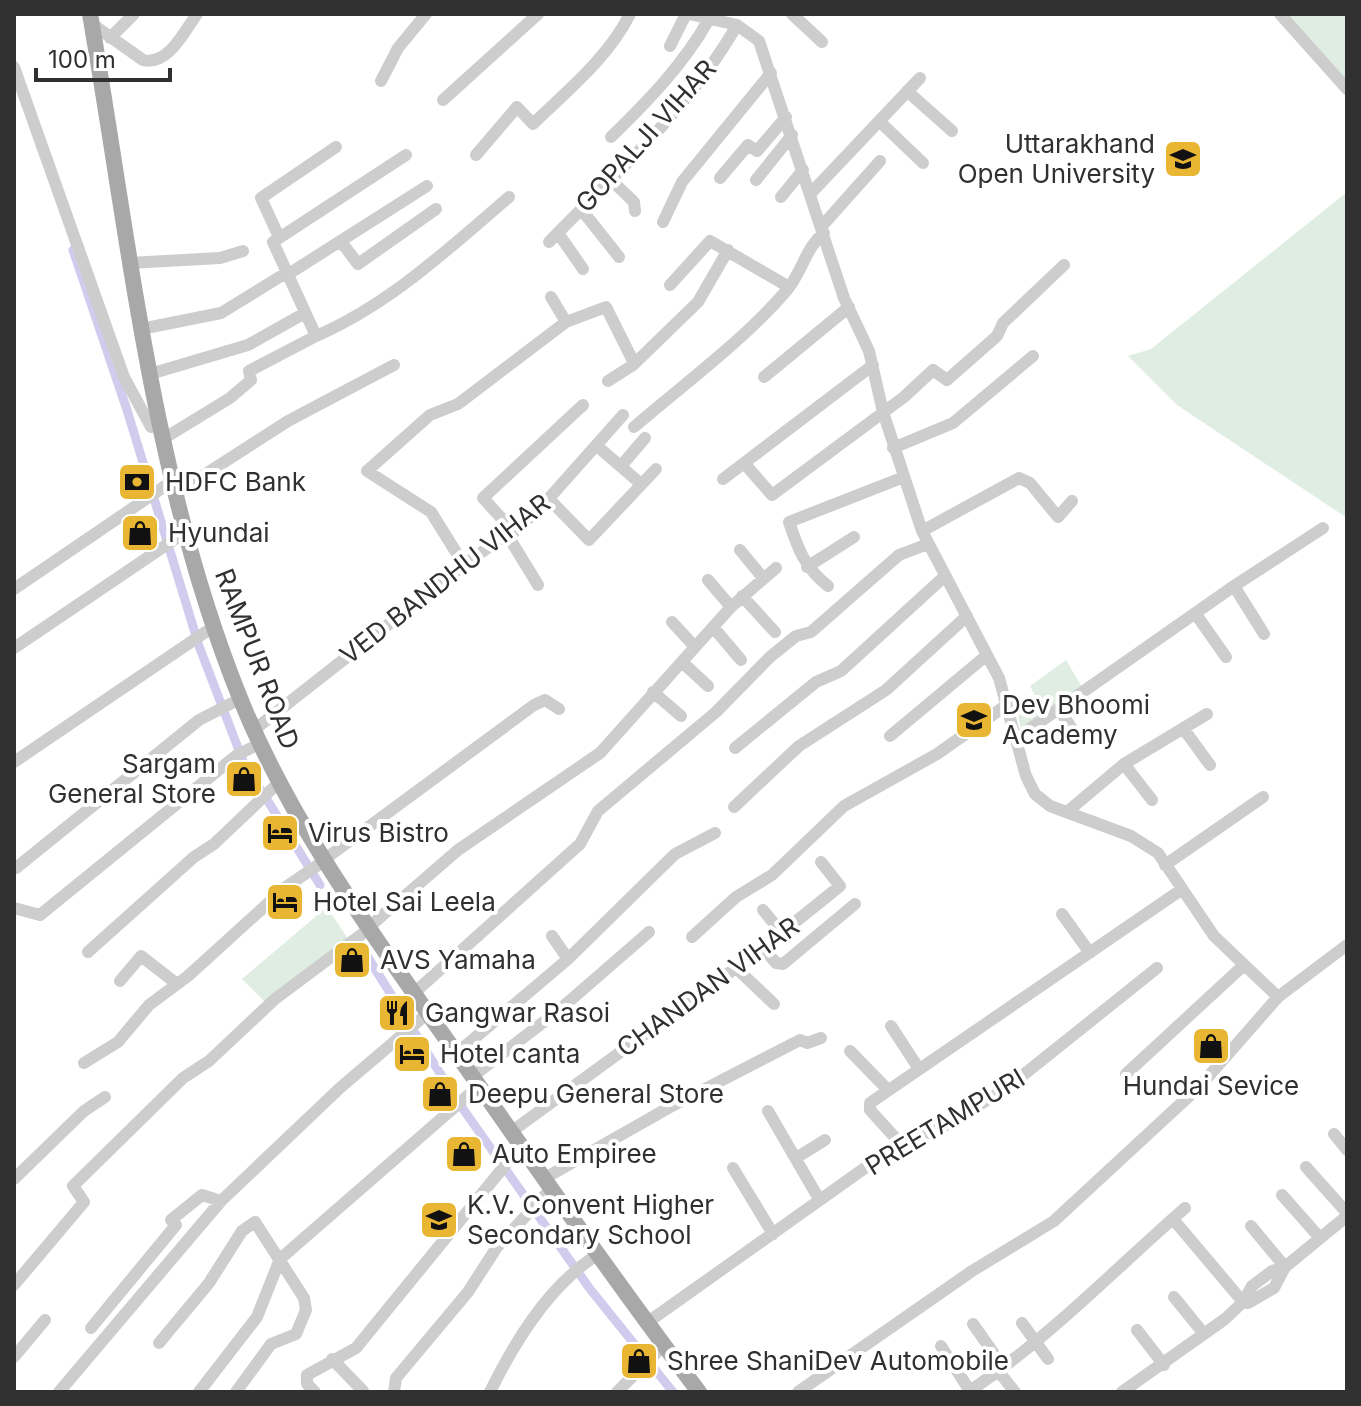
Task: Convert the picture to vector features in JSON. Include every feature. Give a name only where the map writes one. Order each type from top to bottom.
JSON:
[{"type":"main road","name":"RAMPUR ROAD","points":[[87,17],[150,374],[162,491],[254,730],[316,866],[457,1053],[465,1094],[511,1132],[539,1197],[571,1223],[699,1392]]},
{"type":"main road","points":[[87,17],[157,433]]},
{"type":"main road","points":[[162,491],[171,541],[200,636],[244,751],[267,793],[316,866]]},
{"type":"main road","points":[[365,931],[413,1024],[508,1159],[539,1197]]},
{"type":"main road","points":[[571,1223],[582,1265],[651,1357],[686,1392]]},
{"type":"street","points":[[110,38],[134,14]]},
{"type":"street","points":[[87,17],[110,38],[151,62],[162,59],[197,14]]},
{"type":"street","points":[[381,81],[398,48],[426,14]]},
{"type":"street","points":[[443,100],[538,14]]},
{"type":"street","points":[[476,155],[517,107],[533,124],[594,64],[620,34],[630,14]]},
{"type":"street","points":[[670,46],[688,14],[737,25],[759,41],[849,307],[873,365],[893,448],[922,531],[987,655],[1008,704],[1026,776],[1035,794],[1050,806],[1148,845],[1214,936],[1278,997]]},
{"type":"street","points":[[792,14],[822,42]]},
{"type":"street","points":[[1280,14],[1347,89]]},
{"type":"street","points":[[611,137],[649,101],[696,42],[709,19]]},
{"type":"street","name":"GOPALJI VIHAR","points":[[583,269],[554,238],[636,155],[703,77],[737,25]]},
{"type":"street","points":[[14,67],[19,99],[124,377],[157,433],[230,398],[251,380],[248,371],[354,320],[391,296],[509,197]]},
{"type":"street","points":[[663,222],[682,182],[771,73]]},
{"type":"street","points":[[812,192],[920,78]]},
{"type":"street","points":[[907,91],[952,131]]},
{"type":"street","points":[[720,178],[748,145],[757,151],[786,117]]},
{"type":"street","points":[[879,121],[923,163]]},
{"type":"street","points":[[756,180],[792,135]]},
{"type":"street","points":[[279,237],[261,198],[336,147]]},
{"type":"street","points":[[316,336],[273,245],[279,237],[406,155]]},
{"type":"street","points":[[634,427],[748,329],[789,287],[823,229],[880,161]]},
{"type":"street","points":[[781,197],[803,170]]},
{"type":"street","points":[[610,179],[634,202],[635,211]]},
{"type":"street","points":[[141,329],[180,324],[221,313],[342,243],[427,186]]},
{"type":"street","points":[[342,243],[358,264],[436,209]]},
{"type":"street","points":[[581,209],[619,257]]},
{"type":"street","points":[[670,285],[710,241],[789,287]]},
{"type":"street","points":[[608,381],[634,363],[698,302],[728,250]]},
{"type":"street","points":[[129,263],[220,258],[243,251]]},
{"type":"street","points":[[744,463],[772,495],[883,412],[933,370],[947,380],[997,336],[1003,323],[1064,265]]},
{"type":"street","points":[[551,297],[566,322]]},
{"type":"street","points":[[464,565],[431,512],[367,471],[430,415],[458,404],[566,322],[606,307],[634,363]]},
{"type":"street","points":[[764,377],[849,307]]},
{"type":"street","points":[[150,374],[248,345],[305,313]]},
{"type":"street","points":[[893,448],[953,423],[1033,356]]},
{"type":"street","points":[[14,589],[162,491],[394,365]]},
{"type":"street","points":[[723,479],[873,365]]},
{"type":"street","points":[[538,585],[511,534],[483,498],[583,405]]},
{"type":"street","name":"VED BANDHU VIHAR","points":[[254,730],[464,565],[511,534],[549,499],[623,415]]},
{"type":"street","points":[[621,466],[645,438]]},
{"type":"street","points":[[597,446],[641,484]]},
{"type":"street","points":[[549,499],[587,541],[656,469]]},
{"type":"street","points":[[828,586],[807,567],[786,516],[904,477]]},
{"type":"street","points":[[922,531],[1019,478],[1030,483],[1058,517],[1072,501]]},
{"type":"street","points":[[1017,738],[1234,586],[1323,528]]},
{"type":"street","points":[[807,567],[854,537]]},
{"type":"street","points":[[14,648],[171,541]]},
{"type":"street","points":[[414,993],[580,844],[598,811],[716,712],[770,657],[796,636],[811,632],[899,555],[928,544]]},
{"type":"street","points":[[740,550],[763,578]]},
{"type":"street","points":[[14,1285],[84,1202],[73,1186],[101,1154],[275,999],[365,931],[458,850],[600,753],[731,607],[776,568]]},
{"type":"street","points":[[735,748],[816,682],[841,671],[945,576]]},
{"type":"street","points":[[708,580],[731,607]]},
{"type":"street","points":[[1234,586],[1264,634]]},
{"type":"street","points":[[742,596],[775,632]]},
{"type":"street","points":[[1195,613],[1226,657]]},
{"type":"street","points":[[734,807],[799,746],[886,690],[967,616]]},
{"type":"street","points":[[672,622],[695,647]]},
{"type":"street","points":[[713,627],[741,660]]},
{"type":"street","points":[[14,762],[200,636]]},
{"type":"street","points":[[890,736],[987,655]]},
{"type":"street","points":[[682,662],[708,686]]},
{"type":"street","points":[[653,692],[681,716]]},
{"type":"street","points":[[84,1063],[118,1042],[149,1005],[316,866],[534,705],[545,700],[559,709]]},
{"type":"street","points":[[692,937],[736,897],[772,875],[844,806],[937,754],[1008,704]]},
{"type":"street","points":[[16,868],[226,705]]},
{"type":"street","points":[[1059,709],[1080,741]]},
{"type":"street","points":[[1067,812],[1124,764],[1207,714]]},
{"type":"street","points":[[1183,728],[1210,765]]},
{"type":"street","points":[[14,908],[40,915],[244,751]]},
{"type":"street","points":[[1124,764],[1152,800]]},
{"type":"street","points":[[88,952],[194,857],[214,844],[267,793]]},
{"type":"street","points":[[1165,865],[1263,797]]},
{"type":"street","points":[[457,1053],[568,959],[675,854],[715,833]]},
{"type":"street","name":"CHANDAN VIHAR","points":[[511,1132],[763,948],[840,886],[821,862]]},
{"type":"street","points":[[900,1143],[869,1107],[888,1090],[1181,890]]},
{"type":"street","points":[[763,948],[776,963],[783,964],[855,904]]},
{"type":"street","points":[[763,910],[782,933]]},
{"type":"street","points":[[1062,914],[1090,953]]},
{"type":"street","points":[[199,1392],[257,1317],[280,1259],[649,932]]},
{"type":"street","points":[[552,936],[568,959]]},
{"type":"street","points":[[798,1392],[972,1271],[1054,1221],[1200,1086],[1278,997],[1347,945]]},
{"type":"street","points":[[120,981],[141,956],[177,984]]},
{"type":"street","points":[[1126,1074],[1244,965]]},
{"type":"street","points":[[735,967],[774,1004]]},
{"type":"street","name":"PREETAMPURI","points":[[648,1322],[900,1143],[918,1134],[932,1133],[1007,1088],[1157,968]]},
{"type":"street","points":[[59,1392],[221,1201],[413,1024]]},
{"type":"street","points":[[891,1026],[919,1069]]},
{"type":"street","points":[[396,1390],[396,1378],[468,1292],[497,1247],[539,1197],[670,1107],[800,1040],[807,1043],[821,1038]]},
{"type":"street","points":[[850,1051],[888,1090]]},
{"type":"street","points":[[14,1179],[84,1111],[105,1097]]},
{"type":"street","points":[[768,1111],[819,1199]]},
{"type":"street","points":[[1334,1134],[1347,1150]]},
{"type":"street","points":[[796,1158],[825,1140]]},
{"type":"street","points":[[315,1392],[307,1384],[307,1375],[356,1348],[508,1159]]},
{"type":"street","points":[[1122,1392],[1204,1334],[1243,1302],[1252,1286],[1272,1271],[1285,1267],[1347,1215],[1306,1167]]},
{"type":"street","points":[[733,1168],[773,1234]]},
{"type":"street","points":[[91,1328],[176,1225],[171,1220],[202,1195],[221,1201]]},
{"type":"street","points":[[1282,1195],[1320,1238]]},
{"type":"street","points":[[941,1346],[969,1391],[1037,1343],[1065,1314],[1185,1208]]},
{"type":"street","points":[[1173,1219],[1243,1302]]},
{"type":"street","points":[[159,1343],[209,1283],[242,1231],[255,1222],[304,1298],[306,1310],[296,1334],[271,1344],[236,1392]]},
{"type":"street","points":[[1251,1226],[1285,1267]]},
{"type":"street","points":[[490,1392],[547,1299],[582,1265]]},
{"type":"street","points":[[1174,1297],[1204,1334]]},
{"type":"street","points":[[14,1357],[45,1320]]},
{"type":"street","points":[[1022,1323],[1048,1359]]},
{"type":"street","points":[[973,1324],[1015,1392]]},
{"type":"street","points":[[1137,1330],[1164,1365]]},
{"type":"street","points":[[617,1392],[651,1357]]},
{"type":"street","points":[[332,1359],[363,1391]]},
{"type":"shaded area","points":[[1288,14],[1347,14],[1347,89]]},
{"type":"shaded area","points":[[1347,192],[1347,518],[1177,405],[1128,356],[1151,349]]},
{"type":"shaded area","points":[[1066,660],[1082,687],[1021,729],[1018,716],[1038,702],[1030,686]]},
{"type":"shaded area","points":[[327,907],[348,939],[265,1002],[242,979]]},
{"type":"waterway","points":[[73,250],[127,410],[199,646],[243,761],[320,885]]},
{"type":"waterway","points":[[359,943],[456,1099],[590,1289],[673,1392]]},
{"type":"place","name":"Uttarakhand Open University","points":[[1183,159]]},
{"type":"place","name":"HDFC Bank","points":[[137,482]]},
{"type":"place","name":"Hyundai","points":[[140,533]]},
{"type":"place","name":"Dev Bhoomi Academy","points":[[974,720]]},
{"type":"place","name":"Sargam General Store","points":[[244,779]]},
{"type":"place","name":"Virus Bistro","points":[[280,833]]},
{"type":"place","name":"Hotel Sai Leela","points":[[285,902]]},
{"type":"place","name":"AVS Yamaha","points":[[352,960]]},
{"type":"place","name":"Gangwar Rasoi","points":[[397,1013]]},
{"type":"place","name":"Hundai Sevice","points":[[1211,1046]]},
{"type":"place","name":"Hotel canta","points":[[412,1054]]},
{"type":"place","name":"Deepu General Store","points":[[440,1094]]},
{"type":"place","name":"Auto Empiree","points":[[464,1154]]},
{"type":"place","name":"K.V. Convent Higher Secondary School","points":[[439,1220]]},
{"type":"place","name":"Shree ShaniDev Automobile","points":[[639,1361]]}]
